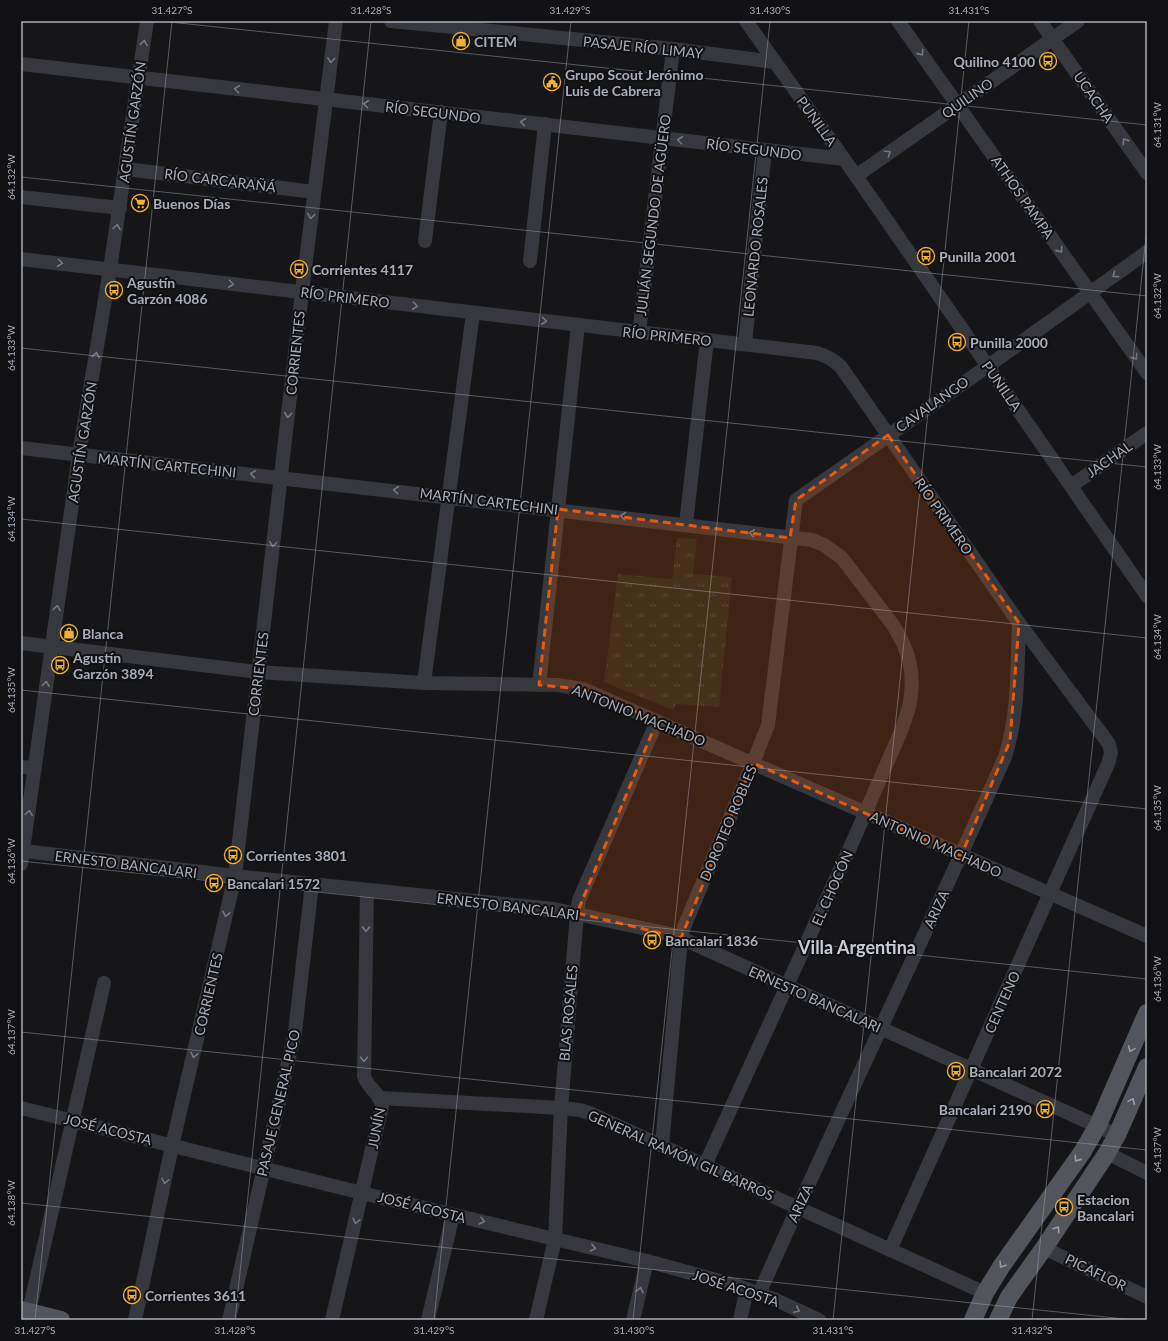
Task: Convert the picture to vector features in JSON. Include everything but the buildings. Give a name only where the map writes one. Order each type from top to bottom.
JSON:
[{"type":"main road","points":[[972,1320],[1001,1266],[1083,1151],[1098,1125],[1147,1013]]},
{"type":"main road","points":[[998,1320],[1009,1297],[1108,1153],[1147,1067]]},
{"type":"main road","points":[[25,1314],[61,1320]]},
{"type":"street","name":"AGUSTÍN GARZÓN","points":[[22,858],[28,768],[52,646],[79,455],[120,208],[147,21]]},
{"type":"street","name":"CORRIENTES","points":[[135,1320],[172,1146],[235,876],[302,292],[336,21]]},
{"type":"street","name":"PASAJE RÍO LIMAY","points":[[391,21],[492,26],[775,62]]},
{"type":"street","name":"PUNILLA","points":[[746,21],[856,176],[1147,596]]},
{"type":"street","name":"ATHOS PAMPA","points":[[898,21],[1147,373]]},
{"type":"street","name":"UCACHA","points":[[1040,21],[1147,173]]},
{"type":"street","name":"QUILINO","points":[[856,176],[1078,21]]},
{"type":"street","name":"JULIÁN SEGUNDO DE AGÜERO","points":[[639,333],[673,49]]},
{"type":"street","name":"RÍO SEGUNDO","points":[[21,64],[844,159]]},
{"type":"street","points":[[425,240],[441,112]]},
{"type":"street","points":[[530,261],[545,124]]},
{"type":"street","name":"LEONARDO ROSALES","points":[[745,344],[765,150]]},
{"type":"street","name":"RÍO CARCARAÑÁ","points":[[126,168],[314,192]]},
{"type":"street","points":[[21,197],[120,208]]},
{"type":"street","name":"CAVALANGO","points":[[796,500],[988,366],[1147,252]]},
{"type":"street","name":"RÍO PRIMERO","points":[[21,259],[639,333],[745,344],[817,353],[826,356],[836,361],[841,367],[1019,623],[1109,744],[1111,753]]},
{"type":"street","points":[[424,683],[473,313]]},
{"type":"street","points":[[539,685],[578,325]]},
{"type":"street","points":[[686,524],[708,340]]},
{"type":"street","name":"JACHAL","points":[[1071,486],[1147,433]]},
{"type":"street","name":"MARTÍN CARTECHINI","points":[[21,448],[449,496],[812,540],[824,545],[842,558],[894,625],[906,648]]},
{"type":"street","name":"DOROTEO ROBLES","points":[[662,1145],[681,938],[684,927],[768,725],[790,538],[796,500]]},
{"type":"street","name":"ARIZA","points":[[740,1320],[753,1291],[798,1207],[961,856],[1005,757],[1010,741],[1015,708],[1019,623]]},
{"type":"street","name":"ANTONIO MACHADO","points":[[21,643],[258,672],[424,683],[558,685],[583,689],[961,856],[1147,936]]},
{"type":"street","name":"EL CHOCÓN","points":[[705,1165],[788,987],[866,813],[904,722],[910,702],[912,676],[910,660],[906,648]]},
{"type":"street","name":"BLAS ROSALES","points":[[536,1320],[555,1239],[561,1108],[579,900],[656,721]]},
{"type":"street","name":"CENTENO","points":[[890,1250],[1108,764],[1111,753]]},
{"type":"street","name":"ERNESTO BANCALARI","points":[[22,858],[235,876],[554,909],[670,934],[1098,1125],[1117,1135]]},
{"type":"street","name":"PASAJE GENERAL PICO","points":[[229,1320],[295,1032],[312,884]]},
{"type":"street","name":"JUNÍN","points":[[332,1320],[382,1106],[381,1098],[366,1083],[364,1076],[367,890]]},
{"type":"street","points":[[25,1314],[74,1121],[104,983]]},
{"type":"street","name":"GENERAL RAMÓN GIL BARROS","points":[[381,1098],[580,1110],[662,1145],[986,1293]]},
{"type":"street","name":"JOSÉ ACOSTA","points":[[21,1108],[362,1193],[647,1261],[753,1291],[819,1320]]},
{"type":"street","points":[[1108,1153],[1147,1173]]},
{"type":"street","points":[[428,1320],[453,1215]]},
{"type":"street","name":"PICAFLOR","points":[[1044,1248],[1147,1297]]},
{"type":"street","points":[[633,1320],[647,1261]]},
{"type":"highlighted area","points":[[888,435],[1019,623],[1010,741],[961,856],[753,763],[681,938],[577,913],[657,721],[583,689],[539,685],[558,509],[790,538],[796,500]]},
{"type":"green space","points":[[677,538],[697,539],[693,574],[732,577],[719,707],[676,704],[673,710],[604,682],[618,574],[672,579]]},
{"type":"place","name":"CITEM","points":[[461,41]]},
{"type":"place","name":"Quilino 4100","points":[[1048,61]]},
{"type":"place","name":"Grupo Scout Jerónimo Luis de Cabrera","points":[[552,82]]},
{"type":"place","name":"Buenos Días","points":[[140,203]]},
{"type":"place","name":"Punilla 2001","points":[[926,256]]},
{"type":"place","name":"Corrientes 4117","points":[[299,269]]},
{"type":"place","name":"Agustín Garzón 4086","points":[[114,290]]},
{"type":"place","name":"Punilla 2000","points":[[957,342]]},
{"type":"place","name":"Blanca","points":[[69,633]]},
{"type":"place","name":"Agustín Garzón 3894","points":[[60,665]]},
{"type":"place","name":"Corrientes 3801","points":[[233,855]]},
{"type":"place","name":"Bancalari 1572","points":[[214,883]]},
{"type":"place","name":"Bancalari 1836","points":[[652,940]]},
{"type":"place","name":"Bancalari 2072","points":[[956,1071]]},
{"type":"place","name":"Bancalari 2190","points":[[1045,1109]]},
{"type":"place","name":"Estacion Bancalari","points":[[1064,1207]]},
{"type":"place","name":"Corrientes 3611","points":[[132,1295]]},
{"type":"district","name":"Villa Argentina","points":[[857,947]]}]
